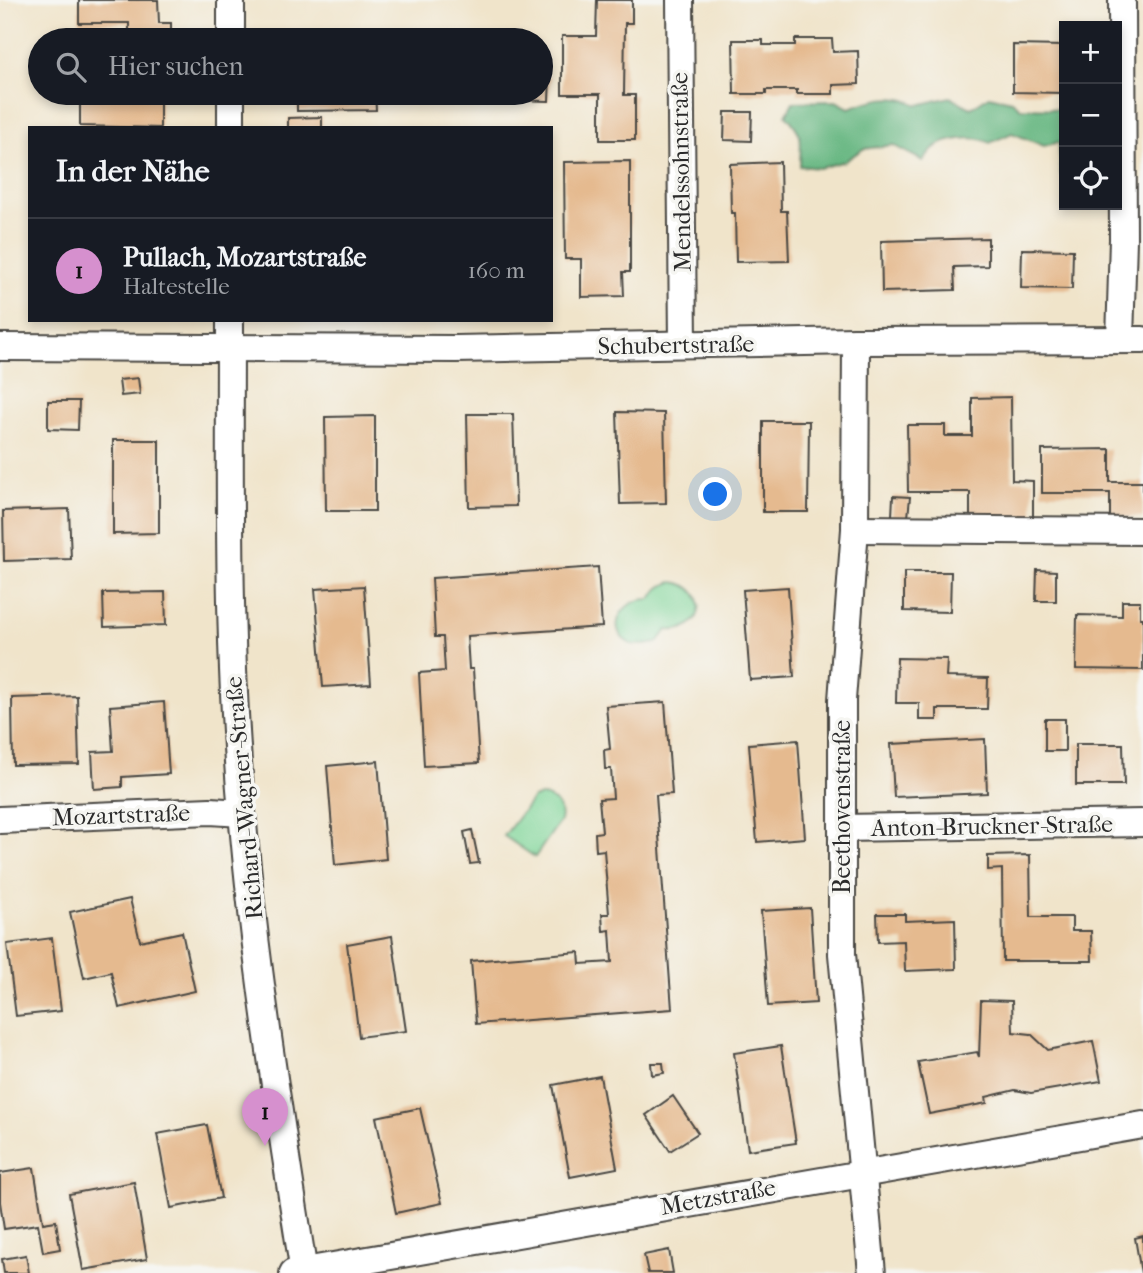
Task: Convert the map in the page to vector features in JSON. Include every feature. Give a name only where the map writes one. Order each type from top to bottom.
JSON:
[{"type":"street","points":[[231,0],[231,28]]},
{"type":"street","name":"Mendelssohnstraße","points":[[680,0],[683,344]]},
{"type":"street","points":[[1122,0],[1124,239],[1132,340]]},
{"type":"street","points":[[231,105],[231,126]]},
{"type":"street","name":"Richard-Wagner-Straße","points":[[230,322],[231,627],[242,813],[264,1006],[300,1272]]},
{"type":"street","name":"Schubertstraße","points":[[0,346],[456,349],[856,341],[1132,340]]},
{"type":"street","name":"Beethovenstraße","points":[[856,341],[855,529],[842,700],[842,954],[872,1273]]},
{"type":"street","points":[[855,529],[1143,531]]},
{"type":"street","name":"Mozartstraße","points":[[0,820],[210,811],[242,813]]},
{"type":"street","name":"Anton-Bruckner-Straße","points":[[842,828],[1143,823]]},
{"type":"street","name":"Metzstraße","points":[[300,1272],[1143,1125]]},
{"type":"green space","points":[[989,96],[1012,101],[1021,108],[1059,109],[1059,142],[1044,146],[1012,133],[990,143],[970,138],[954,140],[934,148],[923,161],[893,145],[863,149],[845,161],[819,168],[800,166],[799,134],[786,115],[793,102],[836,101],[849,108],[892,98],[918,105],[950,97],[971,108]]},
{"type":"green space","points":[[673,582],[694,592],[699,600],[696,618],[690,625],[667,630],[657,643],[629,643],[618,630],[620,615],[632,603],[651,599],[660,588]]},
{"type":"green space","points":[[541,796],[557,804],[561,816],[535,857],[504,836],[533,798]]},
{"type":"building","points":[[79,0],[158,0],[159,23],[171,23],[171,28],[129,28],[129,23],[79,23]]},
{"type":"building","points":[[597,0],[632,0],[632,23],[625,23],[624,95],[635,95],[635,140],[600,140],[600,94],[562,94],[562,36],[596,36]]},
{"type":"building","points":[[795,39],[832,39],[833,52],[858,51],[859,84],[833,85],[833,94],[797,94],[797,90],[766,90],[766,94],[734,94],[733,40],[763,40],[763,45],[795,45]]},
{"type":"building","points":[[1013,45],[1059,46],[1059,93],[1013,92]]},
{"type":"building","points":[[80,105],[160,105],[160,126],[80,126]]},
{"type":"building","points":[[297,105],[376,105],[376,110],[297,111]]},
{"type":"building","points":[[725,112],[752,112],[751,141],[724,140]]},
{"type":"building","points":[[322,117],[322,126],[288,126],[288,118]]},
{"type":"building","points":[[630,161],[630,272],[623,272],[624,296],[581,297],[581,259],[565,259],[564,162]]},
{"type":"building","points":[[780,162],[781,211],[787,211],[789,261],[736,262],[730,164]]},
{"type":"building","points":[[988,238],[988,266],[954,267],[955,290],[882,292],[881,241]]},
{"type":"building","points":[[1022,249],[1073,250],[1072,289],[1021,288]]},
{"type":"building","points":[[138,378],[140,394],[121,396],[119,380]]},
{"type":"building","points":[[1011,397],[1012,480],[1033,481],[1033,517],[970,517],[970,492],[908,492],[907,425],[945,425],[945,436],[972,436],[972,398]]},
{"type":"building","points":[[48,401],[79,401],[78,430],[48,429]]},
{"type":"building","points":[[617,412],[664,413],[666,503],[620,504]]},
{"type":"building","points":[[467,414],[513,414],[516,506],[469,507]]},
{"type":"building","points":[[375,416],[375,511],[326,511],[325,417]]},
{"type":"building","points":[[763,421],[809,421],[808,512],[763,512]]},
{"type":"building","points":[[113,440],[159,440],[159,533],[113,534]]},
{"type":"building","points":[[1110,449],[1110,482],[1143,482],[1143,517],[1110,517],[1110,493],[1042,493],[1042,450]]},
{"type":"building","points":[[893,496],[910,497],[908,517],[892,516]]},
{"type":"building","points":[[69,509],[71,559],[4,561],[3,511]]},
{"type":"building","points":[[598,567],[602,627],[467,636],[469,669],[473,669],[479,763],[424,766],[419,673],[445,671],[443,637],[435,637],[432,578]]},
{"type":"building","points":[[1037,570],[1056,571],[1056,601],[1036,601]]},
{"type":"building","points":[[904,572],[951,572],[950,612],[904,611]]},
{"type":"building","points":[[364,586],[371,684],[323,687],[315,589]]},
{"type":"building","points":[[788,587],[794,677],[750,680],[743,590]]},
{"type":"building","points":[[165,592],[166,625],[104,627],[103,593]]},
{"type":"building","points":[[1122,601],[1140,601],[1140,618],[1143,618],[1143,670],[1076,669],[1077,615],[1122,616]]},
{"type":"building","points":[[897,658],[947,659],[946,677],[988,678],[987,709],[937,709],[937,720],[919,720],[919,703],[896,703]]},
{"type":"building","points":[[77,696],[79,764],[13,765],[12,698]]},
{"type":"building","points":[[164,702],[169,774],[122,777],[122,787],[94,789],[92,752],[113,751],[110,706]]},
{"type":"building","points":[[665,702],[672,794],[656,795],[672,1009],[476,1024],[471,961],[579,952],[580,964],[612,962],[610,930],[603,931],[602,914],[609,914],[604,850],[596,851],[595,833],[602,832],[599,799],[613,798],[611,769],[605,769],[604,750],[610,749],[606,706]]},
{"type":"building","points":[[1045,719],[1065,719],[1065,751],[1045,751]]},
{"type":"building","points":[[985,739],[987,793],[894,797],[891,744]]},
{"type":"building","points":[[798,740],[805,838],[757,842],[749,744]]},
{"type":"building","points":[[1076,744],[1123,744],[1124,785],[1076,785]]},
{"type":"building","points":[[378,761],[386,859],[335,865],[327,766]]},
{"type":"building","points":[[472,830],[479,863],[470,864],[464,832]]},
{"type":"building","points":[[1030,855],[1031,917],[1072,917],[1072,931],[1091,931],[1092,961],[1003,961],[1002,869],[988,870],[988,856]]},
{"type":"building","points":[[130,899],[140,941],[182,932],[195,991],[119,1008],[111,972],[84,978],[70,912]]},
{"type":"building","points":[[810,908],[816,1003],[768,1006],[761,911]]},
{"type":"building","points":[[877,914],[905,914],[905,921],[955,919],[956,969],[905,971],[904,941],[878,942]]},
{"type":"building","points":[[392,936],[406,1031],[359,1037],[347,944]]},
{"type":"building","points":[[52,938],[61,1011],[16,1016],[7,944]]},
{"type":"building","points":[[981,1000],[1012,1001],[1013,1032],[1031,1034],[1048,1050],[1093,1041],[1101,1081],[1031,1093],[1015,1090],[986,1097],[987,1103],[929,1114],[918,1062],[977,1052],[979,1057]]},
{"type":"building","points":[[781,1046],[796,1143],[748,1150],[734,1053]]},
{"type":"building","points":[[651,1063],[663,1063],[664,1073],[652,1075]]},
{"type":"building","points":[[600,1076],[617,1168],[570,1177],[553,1085]]},
{"type":"building","points":[[673,1096],[698,1133],[670,1151],[646,1115]]},
{"type":"building","points":[[420,1108],[442,1203],[396,1213],[376,1117]]},
{"type":"building","points":[[207,1125],[221,1198],[171,1208],[157,1134]]},
{"type":"building","points":[[34,1168],[43,1223],[56,1221],[60,1249],[43,1252],[38,1224],[4,1229],[0,1173]]},
{"type":"building","points":[[134,1182],[147,1259],[83,1270],[69,1194]]},
{"type":"building","points":[[1143,1236],[1143,1273],[1141,1273],[1135,1238]]},
{"type":"building","points":[[669,1250],[673,1273],[648,1273],[644,1255]]},
{"type":"building","points":[[26,1255],[29,1273],[4,1273],[2,1259]]},
{"type":"place","name":"Pullach, Mozartstraße","points":[[265,1146]]}]
